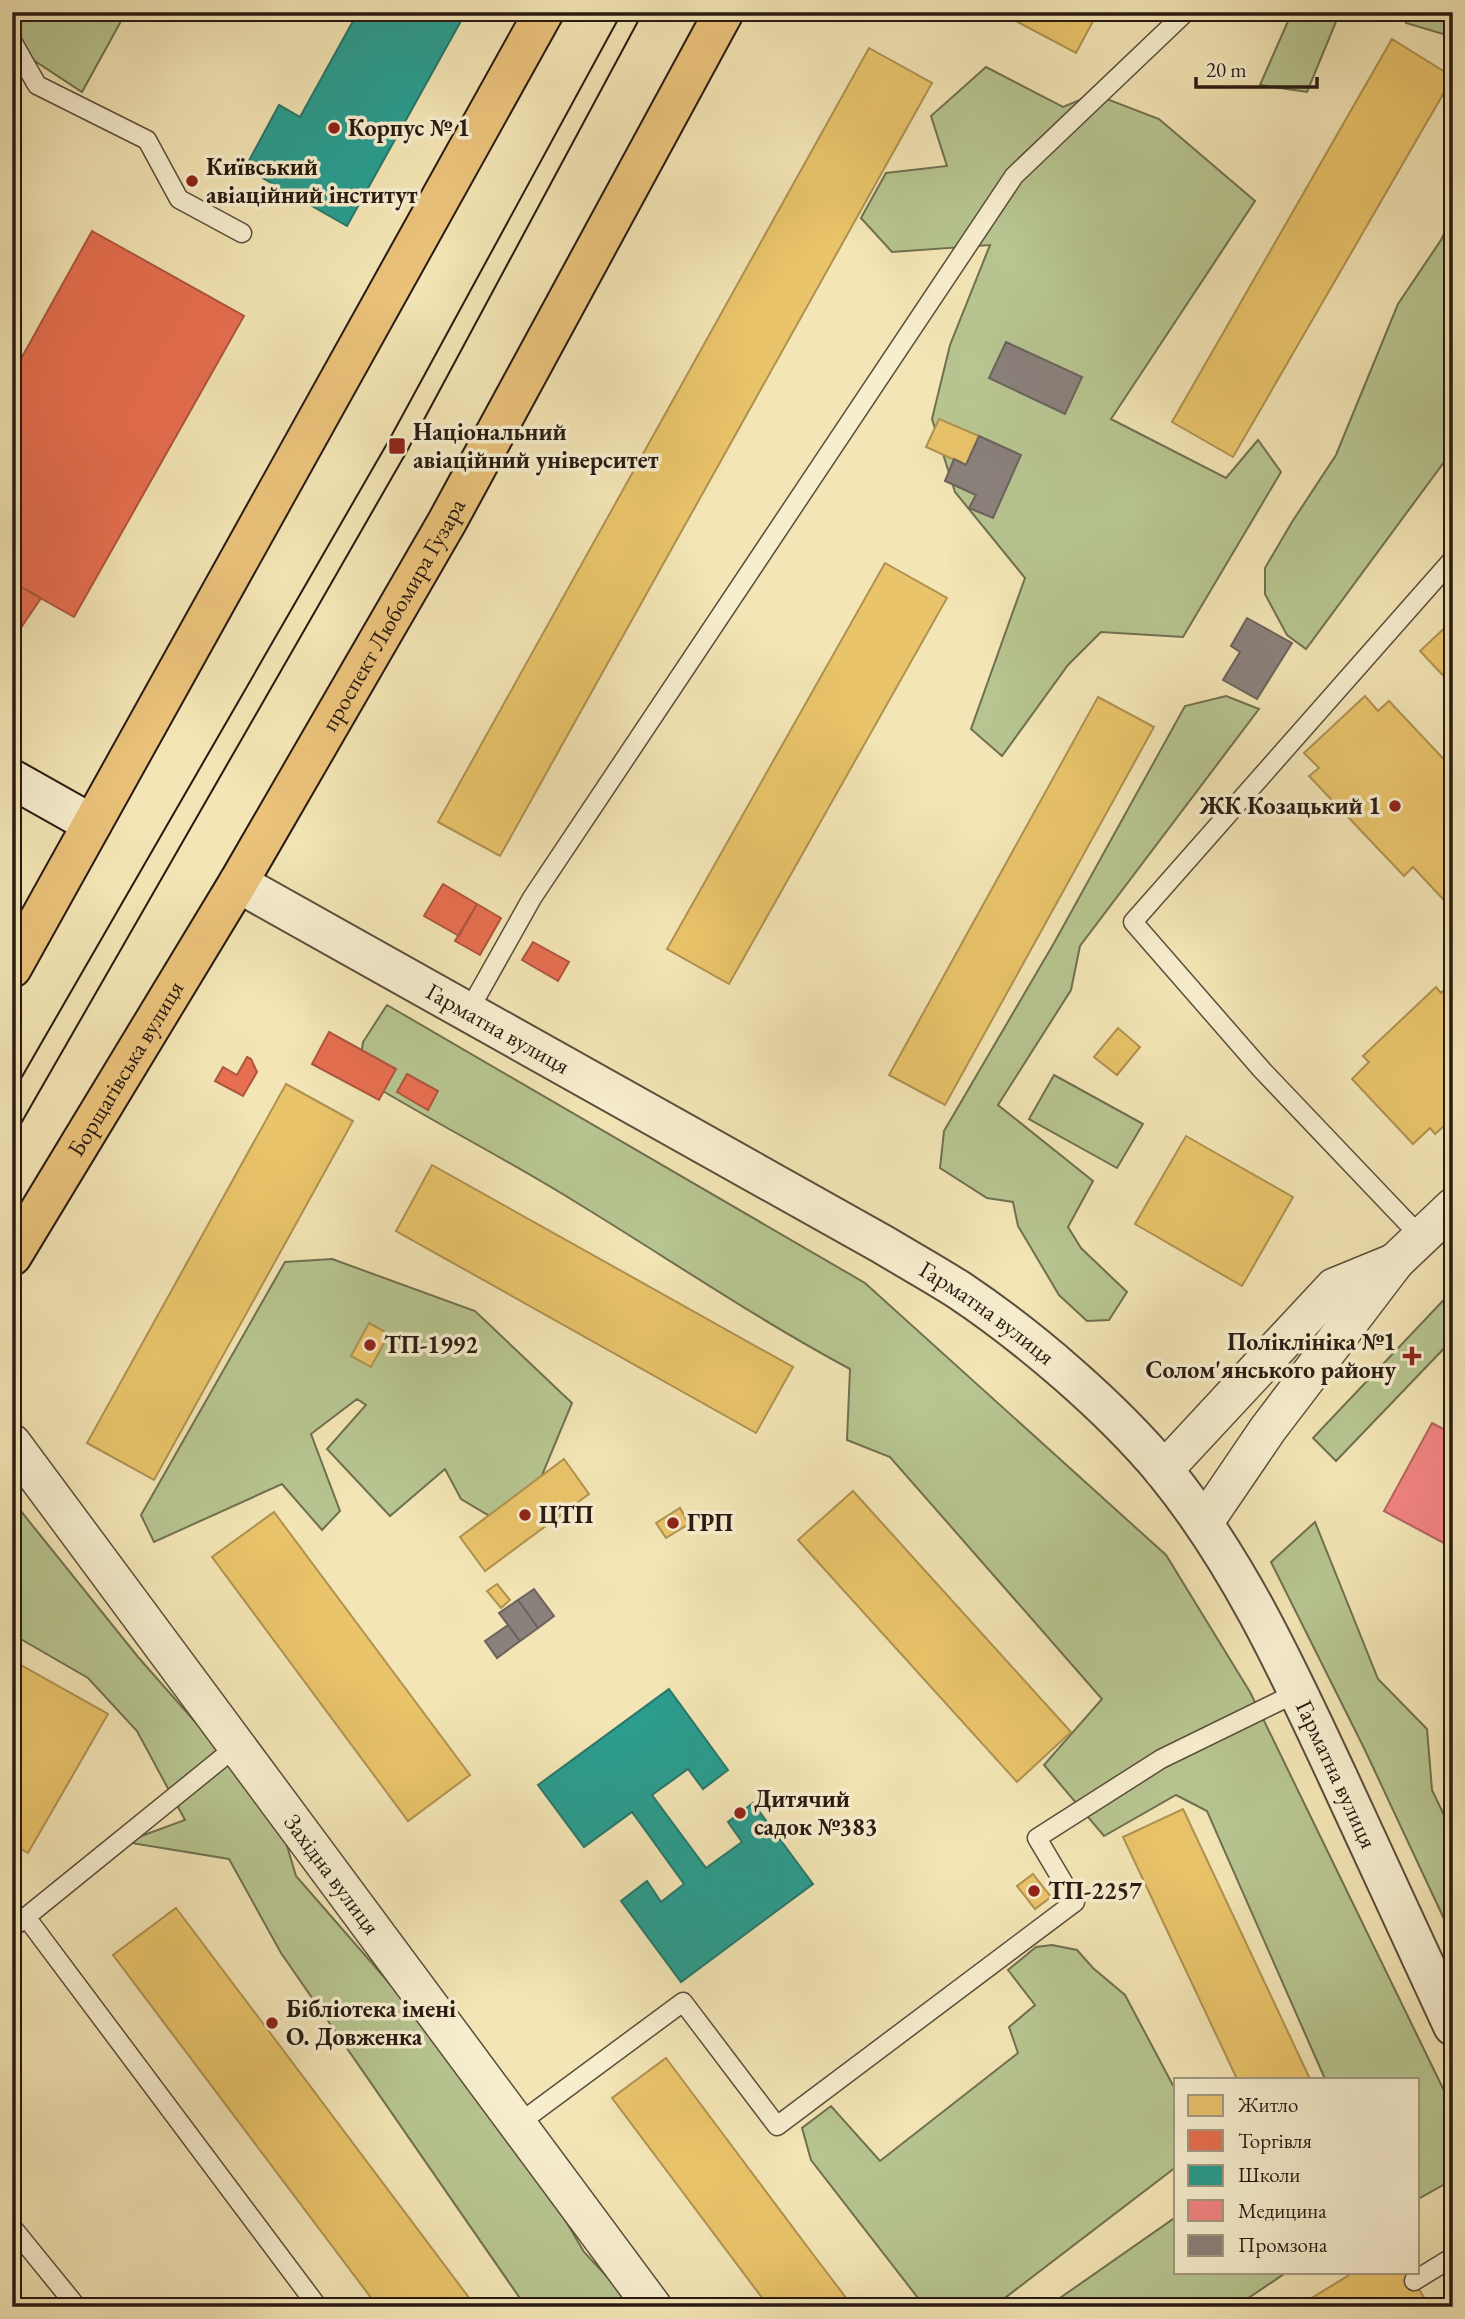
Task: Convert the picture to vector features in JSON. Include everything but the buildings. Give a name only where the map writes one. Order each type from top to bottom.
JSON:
[{"type":"main road","points":[[12,968],[544,12]]},
{"type":"main road","name":"проспект Любомира Гузара","points":[[238,883],[447,523],[724,12]]},
{"type":"main road","name":"Борщагівська вулиця","points":[[12,1256],[238,883]]},
{"type":"street","points":[[12,779],[92,824]]},
{"type":"street","name":"Гарматна вулиця","points":[[238,883],[882,1244],[960,1291],[1029,1343],[1107,1410],[1163,1471],[1204,1523],[1250,1597],[1298,1692],[1453,2026]]},
{"type":"street","points":[[1204,1523],[1269,1429],[1408,1249],[1453,1207]]},
{"type":"street","points":[[1163,1471],[1334,1287],[1408,1249]]},
{"type":"street","name":"Західна вулиця","points":[[12,1443],[653,2307]]},
{"type":"lane","points":[[468,1012],[533,898],[1014,176],[1186,12]]},
{"type":"lane","points":[[12,41],[37,85],[147,140],[179,199],[242,233]]},
{"type":"lane","points":[[1408,1249],[1262,1070],[1133,922],[1453,559]]},
{"type":"lane","points":[[518,2124],[683,2002],[777,2126],[1074,1902],[1037,1838],[1161,1759],[1298,1692]]},
{"type":"lane","points":[[237,1746],[19,1923],[318,2307]]},
{"type":"lane","points":[[12,2227],[77,2307]]},
{"type":"lane","points":[[1414,2281],[1453,2258]]},
{"type":"green space","points":[[12,12],[126,12],[82,92],[12,46]]},
{"type":"green space","points":[[1292,12],[1340,12],[1307,92],[1260,85]]},
{"type":"green space","points":[[1401,12],[1453,12],[1453,37],[1406,23]]},
{"type":"green space","points":[[986,67],[1063,107],[1094,94],[1159,119],[1255,201],[1111,419],[1226,478],[1258,440],[1281,472],[1183,637],[1101,632],[1068,665],[1002,756],[971,729],[1025,578],[955,492],[932,419],[950,345],[990,245],[892,252],[861,218],[886,173],[947,166],[931,116]]},
{"type":"green space","points":[[1453,216],[1453,450],[1306,649],[1287,635],[1265,594],[1265,568],[1336,455],[1398,304],[1441,240]]},
{"type":"green space","points":[[1226,696],[1259,709],[1080,946],[1071,990],[998,1105],[1093,1181],[1068,1227],[1081,1248],[1127,1292],[1109,1320],[1087,1321],[1059,1295],[1018,1226],[1013,1202],[987,1198],[940,1168],[944,1131],[1054,943],[1185,706]]},
{"type":"green space","points":[[387,1005],[865,1283],[1166,1555],[1250,1692],[1453,2109],[1453,2194],[1445,2184],[1420,2198],[1420,2078],[1325,2078],[1207,1811],[1176,1795],[1104,1836],[1044,1765],[1102,1699],[890,1457],[847,1440],[850,1369],[745,1308],[547,1185],[358,1076],[363,1042]]},
{"type":"green space","points":[[1054,1075],[1143,1124],[1117,1168],[1029,1119]]},
{"type":"green space","points":[[332,1259],[475,1311],[572,1403],[518,1533],[461,1499],[445,1469],[390,1516],[327,1449],[366,1405],[357,1399],[311,1434],[340,1511],[322,1530],[282,1484],[154,1542],[141,1515],[285,1262]]},
{"type":"green space","points":[[1453,1290],[1453,1339],[1336,1461],[1313,1438]]},
{"type":"green space","points":[[12,1500],[138,1657],[278,1816],[296,1876],[411,2008],[527,2155],[584,2252],[635,2307],[526,2307],[281,1953],[229,1859],[125,1842],[185,1820],[137,1731],[88,1678],[12,1634]]},
{"type":"green space","points":[[1315,1522],[1378,1679],[1427,1729],[1432,1790],[1453,1834],[1453,1938],[1364,1748],[1271,1562]]},
{"type":"green space","points":[[1052,1945],[1077,1950],[1093,1968],[1125,1995],[1174,2087],[1174,2169],[993,2307],[925,2307],[811,2160],[802,2128],[831,2106],[880,2161],[1018,2053],[1009,2027],[1035,2005],[1008,1970],[1036,1947]]},
{"type":"green space","points":[[1174,2218],[1174,2274],[1284,2274],[1235,2307],[1047,2307]]},
{"type":"tram line","points":[[12,1094],[388,442],[622,12]]},
{"type":"tram line","points":[[12,1139],[406,453],[643,12]]},
{"type":"place","name":"Корпус № 1","points":[[334,128]]},
{"type":"place","name":"Київський авіаційний інститут","points":[[192,181]]},
{"type":"place","name":"Національний авіаційний університет","points":[[397,446]]},
{"type":"place","name":"ЖК Козацький 1","points":[[1395,806]]},
{"type":"place","name":"ТП-1992","points":[[370,1345]]},
{"type":"place","name":"Поліклініка №1 Солом'янського району","points":[[1412,1356]]},
{"type":"place","name":"ЦТП","points":[[525,1515]]},
{"type":"place","name":"ГРП","points":[[673,1523]]},
{"type":"place","name":"Дитячий садок №383","points":[[740,1813]]},
{"type":"place","name":"ТП-2257","points":[[1034,1891]]},
{"type":"place","name":"Бібліотека імені О. Довженка","points":[[272,2023]]}]
